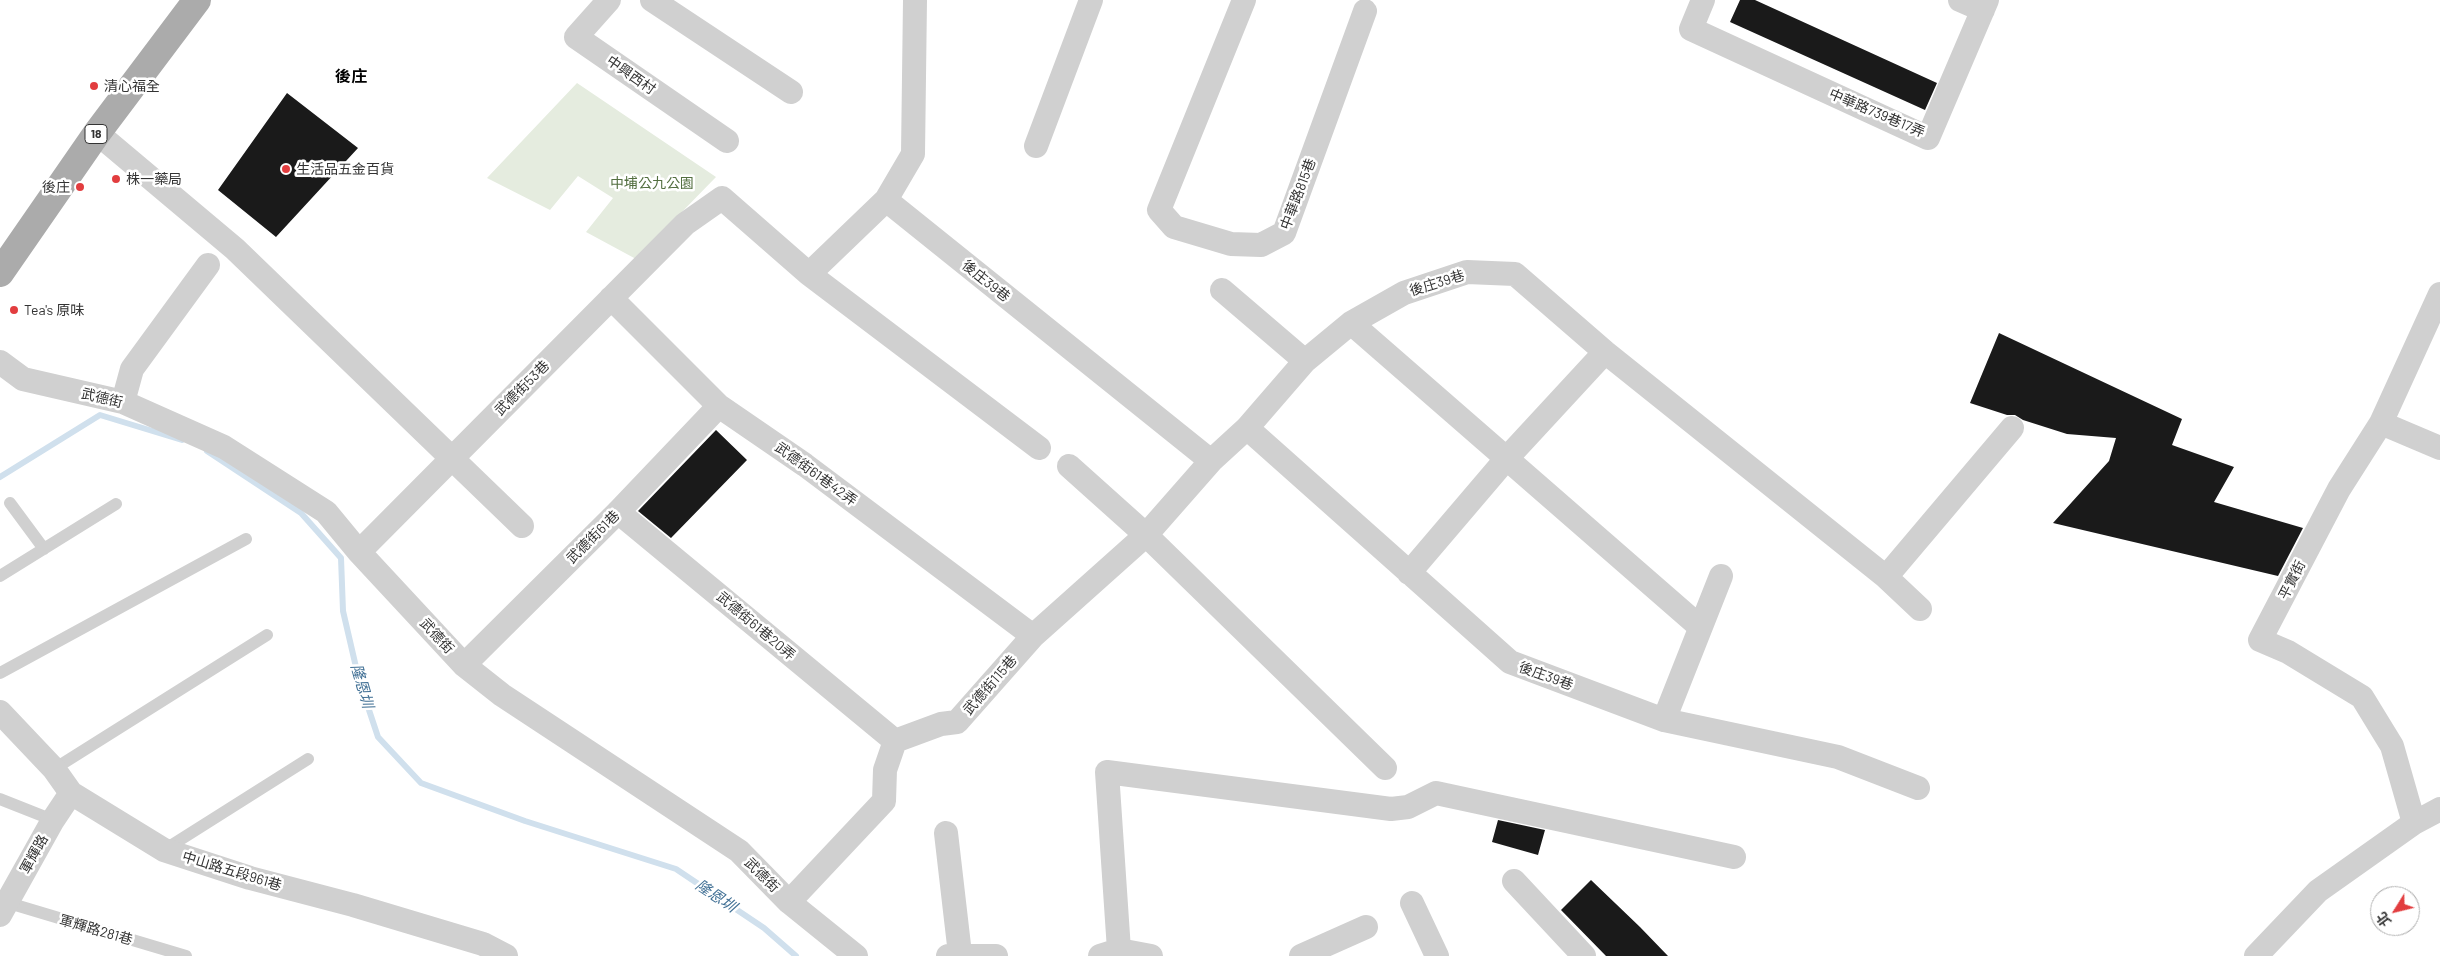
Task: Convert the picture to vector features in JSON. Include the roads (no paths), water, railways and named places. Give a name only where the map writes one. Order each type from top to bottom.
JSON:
[{"type":"main road","name":"18","points":[[0,273],[97,133],[197,0]]},
{"type":"street","name":"中興西村","points":[[609,0],[576,37],[727,141]]},
{"type":"street","points":[[652,0],[791,92]]},
{"type":"street","points":[[915,0],[913,154],[886,200],[809,274],[1039,448]]},
{"type":"street","points":[[1036,146],[1091,0]]},
{"type":"street","name":"中華路815巷","points":[[1244,0],[1159,210],[1174,227],[1231,244],[1261,244],[1284,233],[1365,10]]},
{"type":"street","name":"中華路739巷17弄","points":[[1703,0],[1691,29],[1928,138],[1985,5]]},
{"type":"street","points":[[1960,0],[1985,5]]},
{"type":"street","points":[[97,133],[235,249],[522,526]]},
{"type":"street","name":"武德街53巷","points":[[359,552],[685,224],[722,198],[809,274]]},
{"type":"street","name":"後庄39巷","points":[[886,200],[1211,461],[1247,428],[1305,361],[1351,323],[1404,293],[1467,272],[1515,274],[1605,352],[1886,577],[1920,609]]},
{"type":"street","points":[[123,402],[132,369],[208,265]]},
{"type":"street","points":[[1222,290],[1305,361]]},
{"type":"street","name":"平實街","points":[[2414,823],[2392,746],[2362,697],[2288,652],[2260,640],[2339,489],[2381,423],[2434,322],[2440,294]]},
{"type":"street","name":"武德街61巷42弄","points":[[611,298],[719,406],[805,465],[1033,636]]},
{"type":"street","points":[[1351,323],[1700,627]]},
{"type":"street","points":[[1409,573],[1507,458],[1605,352]]},
{"type":"street","name":"武德街","points":[[0,362],[23,379],[123,402],[224,446],[326,512],[359,552],[464,665],[502,695],[739,851],[789,902],[856,956]]},
{"type":"street","name":"武德街61巷","points":[[464,665],[618,512],[719,406]]},
{"type":"street","points":[[2381,423],[2440,448]]},
{"type":"street","name":"後庄39巷","points":[[1247,428],[1510,662],[1664,720],[1838,756],[1918,788]]},
{"type":"street","points":[[1886,577],[2012,428]]},
{"type":"street","name":"武德街115巷","points":[[895,741],[941,724],[957,722],[1033,636],[1146,534],[1211,461]]},
{"type":"street","points":[[1069,466],[1146,534],[1385,768]]},
{"type":"street","name":"武德街61巷20弄","points":[[618,512],[895,741]]},
{"type":"street","points":[[1664,720],[1722,576]]},
{"type":"street","name":"中山路五段961巷","points":[[0,712],[54,769],[71,793],[164,850],[250,878],[353,905],[483,944],[506,956]]},
{"type":"street","points":[[789,902],[884,801],[885,770],[895,741]]},
{"type":"street","points":[[1151,956],[1109,953],[1106,772],[1391,809],[1408,807],[1436,793],[1734,857]]},
{"type":"street","name":"軍輝路","points":[[2,906],[71,793]]},
{"type":"street","points":[[2256,956],[2318,891],[2414,823],[2440,809]]},
{"type":"street","points":[[946,833],[954,955],[996,956]]},
{"type":"street","points":[[1514,881],[1582,955]]},
{"type":"street","points":[[1412,903],[1437,956]]},
{"type":"street","points":[[1301,956],[1366,927]]},
{"type":"lane","points":[[10,502],[44,549]]},
{"type":"lane","points":[[0,576],[116,504]]},
{"type":"lane","points":[[0,674],[246,540]]},
{"type":"lane","points":[[54,769],[267,635]]},
{"type":"lane","points":[[164,850],[308,759]]},
{"type":"lane","points":[[0,799],[53,820]]},
{"type":"lane","name":"軍輝路281巷","points":[[2,906],[186,956]]},
{"type":"waterway","name":"隆恩圳","points":[[0,477],[100,415],[182,440]]},
{"type":"waterway","name":"隆恩圳","points":[[207,451],[301,513],[341,558],[343,611],[359,680],[378,737],[421,783],[525,821],[676,869],[764,928],[796,956]]},
{"type":"place","name":"清心福全","points":[[94,86]]},
{"type":"place","name":"生活品五金百貨","points":[[286,169]]},
{"type":"place","name":"株一藥局","points":[[116,179]]},
{"type":"place","name":"後庄","points":[[80,187]]},
{"type":"place","name":"Tea's 原味","points":[[14,310]]},
{"type":"district","name":"後庄","points":[[351,77]]},
{"type":"park label","name":"中埔公九公園","points":[[652,183]]}]
